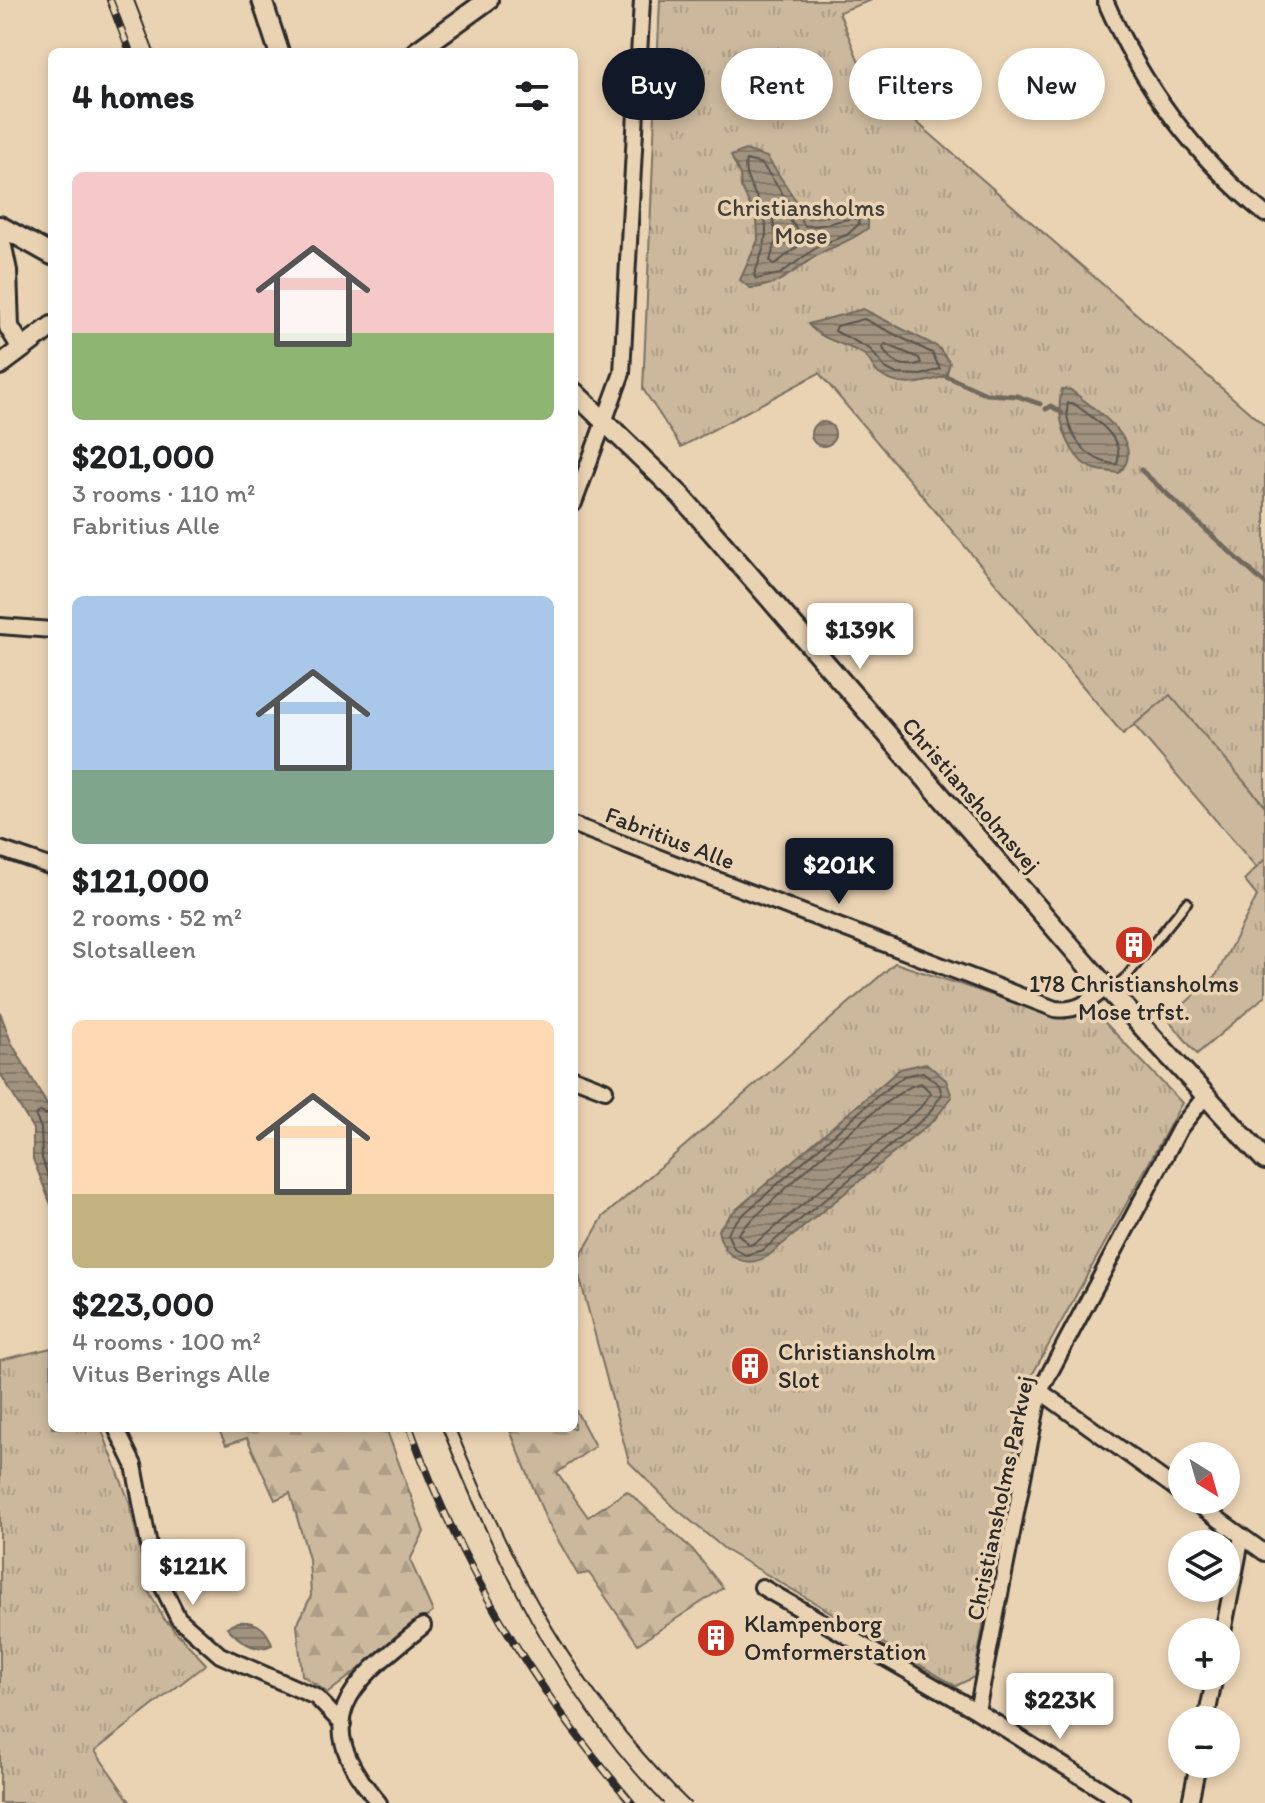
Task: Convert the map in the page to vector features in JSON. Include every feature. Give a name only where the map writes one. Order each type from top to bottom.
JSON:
[{"type":"street","points":[[262,0],[279,48]]},
{"type":"street","points":[[422,48],[488,0]]},
{"type":"street","points":[[578,492],[622,373],[642,0]]},
{"type":"street","points":[[1105,0],[1143,79],[1200,153],[1265,214]]},
{"type":"street","points":[[0,226],[48,253]]},
{"type":"street","points":[[0,237],[7,271],[9,327],[22,348]]},
{"type":"street","points":[[0,365],[48,329]]},
{"type":"street","name":"Christiansholmsvej","points":[[578,396],[681,496],[1108,989],[1265,1160]]},
{"type":"street","points":[[0,626],[48,630]]},
{"type":"street","name":"Fabritius Alle","points":[[578,827],[1055,1009],[1070,1011],[1108,989]]},
{"type":"street","points":[[0,849],[48,866]]},
{"type":"street","points":[[578,1080],[605,1090]]},
{"type":"street","name":"Christiansholms Parkvej","points":[[977,1711],[1040,1391],[1180,1128],[1206,1095]]},
{"type":"street","points":[[1040,1391],[1168,1483]]},
{"type":"street","points":[[118,1432],[134,1465],[153,1567],[178,1618],[220,1655],[316,1697],[343,1725]]},
{"type":"street","points":[[1211,1514],[1265,1553]]},
{"type":"street","points":[[1226,1618],[1242,1536]]},
{"type":"street","points":[[762,1587],[977,1711],[1123,1803]]},
{"type":"street","points":[[379,1803],[354,1773],[342,1747],[350,1694],[366,1672],[423,1626]]},
{"type":"street","points":[[1190,1803],[1195,1778]]},
{"type":"lane","points":[[1108,989],[1127,976],[1187,902]]},
{"type":"green space","name":"Christiansholms Mose","points":[[660,0],[872,0],[839,12],[853,48],[849,48],[849,120],[914,120],[1265,426],[1265,806],[1170,695],[1123,734],[819,373],[681,447],[643,389],[655,120],[705,120],[705,48],[658,48]]},
{"type":"green space","points":[[1170,694],[1265,806],[1265,859],[1257,868],[1134,725]]},
{"type":"green space","points":[[1265,859],[1265,996],[1197,1054],[1168,1019],[1217,974],[1257,896],[1244,880]]},
{"type":"green space","points":[[895,963],[1065,1019],[1091,1008],[1182,1103],[1026,1386],[974,1677],[956,1686],[727,1551],[674,1507],[629,1462],[578,1271],[578,1261],[603,1217]]},
{"type":"green space","points":[[48,1349],[48,1432],[103,1432],[129,1501],[149,1592],[164,1619],[206,1664],[95,1751],[131,1803],[0,1803],[0,1360]]},
{"type":"green space","points":[[578,1414],[595,1446],[557,1473],[588,1517],[627,1491],[693,1550],[723,1588],[638,1644],[589,1573],[578,1575],[546,1519],[511,1432],[578,1432]]},
{"type":"green space","points":[[220,1432],[387,1432],[424,1532],[410,1560],[433,1612],[328,1693],[302,1675],[297,1625],[311,1596],[309,1559],[290,1493],[275,1500],[247,1438],[226,1445]]},
{"type":"water","points":[[745,150],[767,157],[808,219],[868,210],[868,228],[780,280],[750,288],[740,280],[758,240],[757,219],[741,187],[740,175],[731,156]]},
{"type":"water","points":[[863,309],[938,347],[950,363],[946,376],[912,384],[887,379],[863,354],[827,338],[808,324]]},
{"type":"water","points":[[1062,389],[1071,390],[1092,406],[1123,438],[1128,449],[1127,461],[1119,473],[1090,467],[1076,455],[1066,437],[1061,418]]},
{"type":"water","points":[[823,422],[834,429],[835,434],[828,445],[823,446],[812,439],[811,434],[818,423]]},
{"type":"water","points":[[0,1012],[11,1042],[48,1106],[48,1197],[33,1159],[33,1129],[0,1073]]},
{"type":"water","points":[[926,1063],[946,1080],[952,1097],[934,1120],[768,1256],[751,1262],[730,1253],[718,1230],[731,1214],[900,1069]]},
{"type":"water","points":[[238,1622],[260,1626],[272,1645],[254,1647],[236,1637],[227,1627]]},
{"type":"waterway","points":[[946,376],[986,394],[1017,396],[1040,404]]},
{"type":"waterway","points":[[1046,409],[1051,406],[1062,413]]},
{"type":"waterway","points":[[1141,470],[1265,584]]},
{"type":"tram line","points":[[134,0],[152,48]]},
{"type":"tram line","points":[[444,1432],[486,1530],[534,1626],[592,1717],[625,1761],[663,1803]]},
{"type":"tram line","points":[[457,1432],[501,1531],[553,1628],[614,1718],[690,1803]]},
{"type":"railway","points":[[110,0],[128,48]]},
{"type":"railway","points":[[412,1432],[452,1529],[504,1626],[564,1717],[632,1803]]},
{"type":"place","name":"178 Christiansholms Mose trfst.","points":[[1134,945]]},
{"type":"place","name":"Christiansholm Slot","points":[[750,1366]]},
{"type":"place","name":"Klampenborg Omformerstation","points":[[716,1638]]}]
